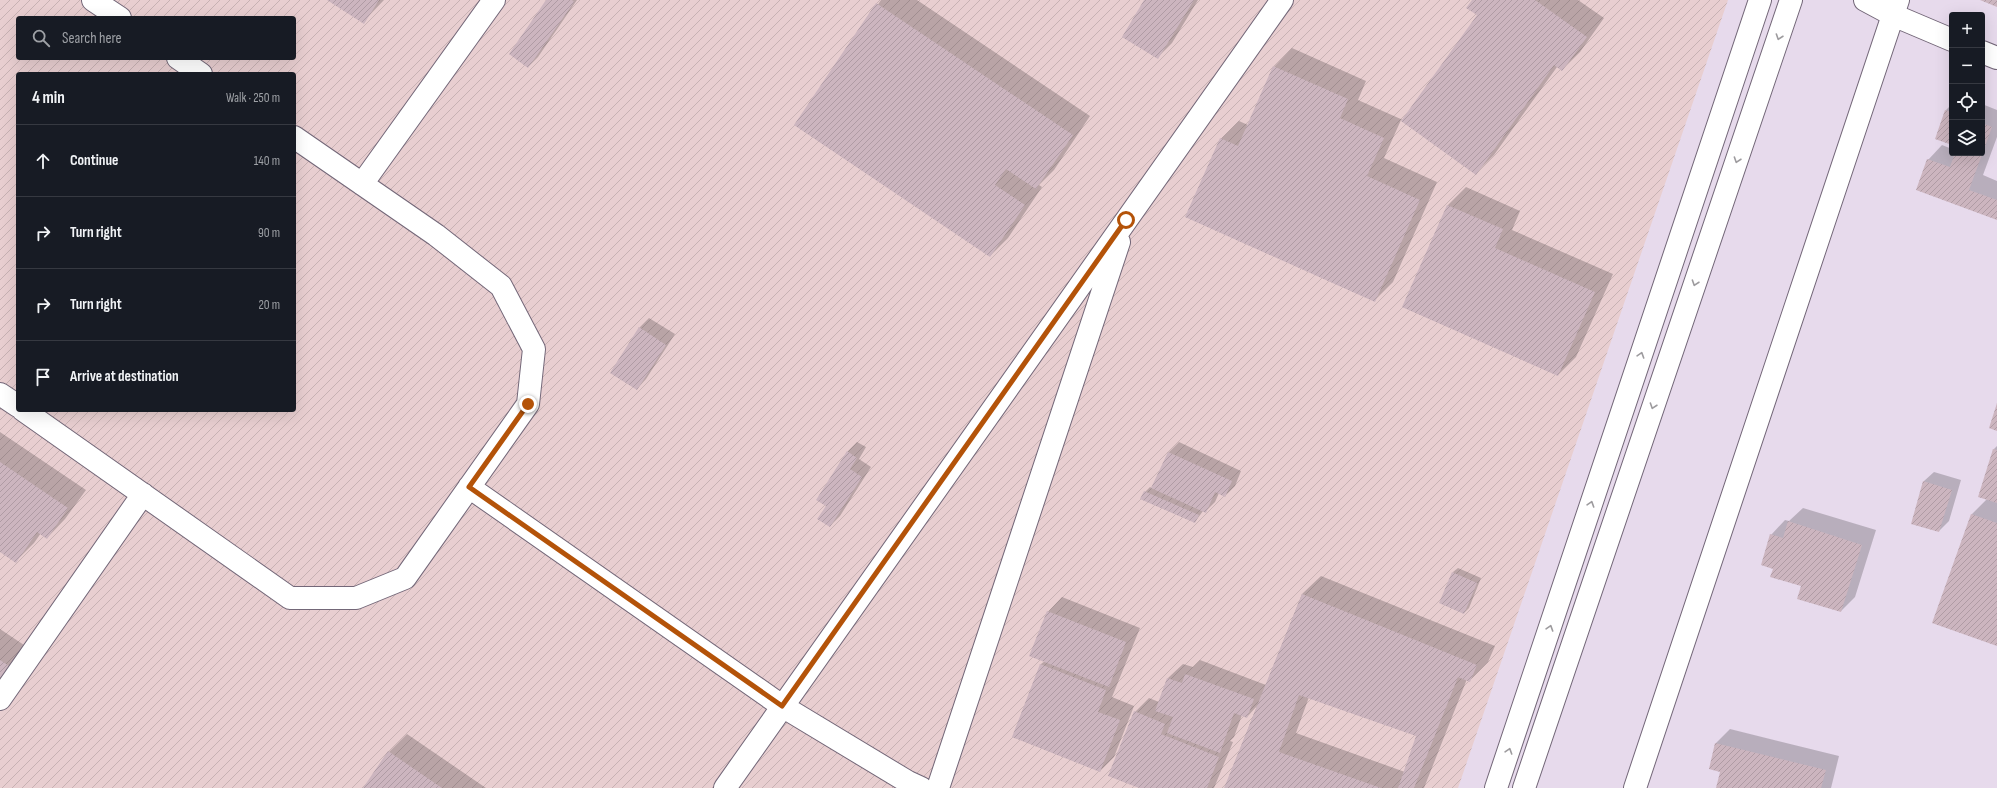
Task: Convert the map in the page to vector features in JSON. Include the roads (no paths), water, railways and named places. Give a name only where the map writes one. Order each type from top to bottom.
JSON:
[{"type":"street","points":[[93,0],[117,16]]},
{"type":"street","points":[[362,184],[494,0]]},
{"type":"street","points":[[725,788],[1282,0]]},
{"type":"street","points":[[1496,788],[1760,0]]},
{"type":"street","points":[[1524,788],[1791,0]]},
{"type":"street","points":[[1865,0],[1896,8],[1949,38]]},
{"type":"street","points":[[1634,788],[1896,8]]},
{"type":"street","points":[[1985,53],[1997,58]]},
{"type":"street","points":[[181,60],[199,72]]},
{"type":"street","points":[[26,412],[290,598],[356,598],[405,578],[528,404],[534,349],[501,286],[436,234],[296,138]]},
{"type":"street","points":[[938,788],[1126,220]]},
{"type":"street","points":[[0,394],[16,405]]},
{"type":"street","points":[[469,487],[782,706],[908,782],[921,788]]},
{"type":"street","points":[[0,700],[143,494]]}]
